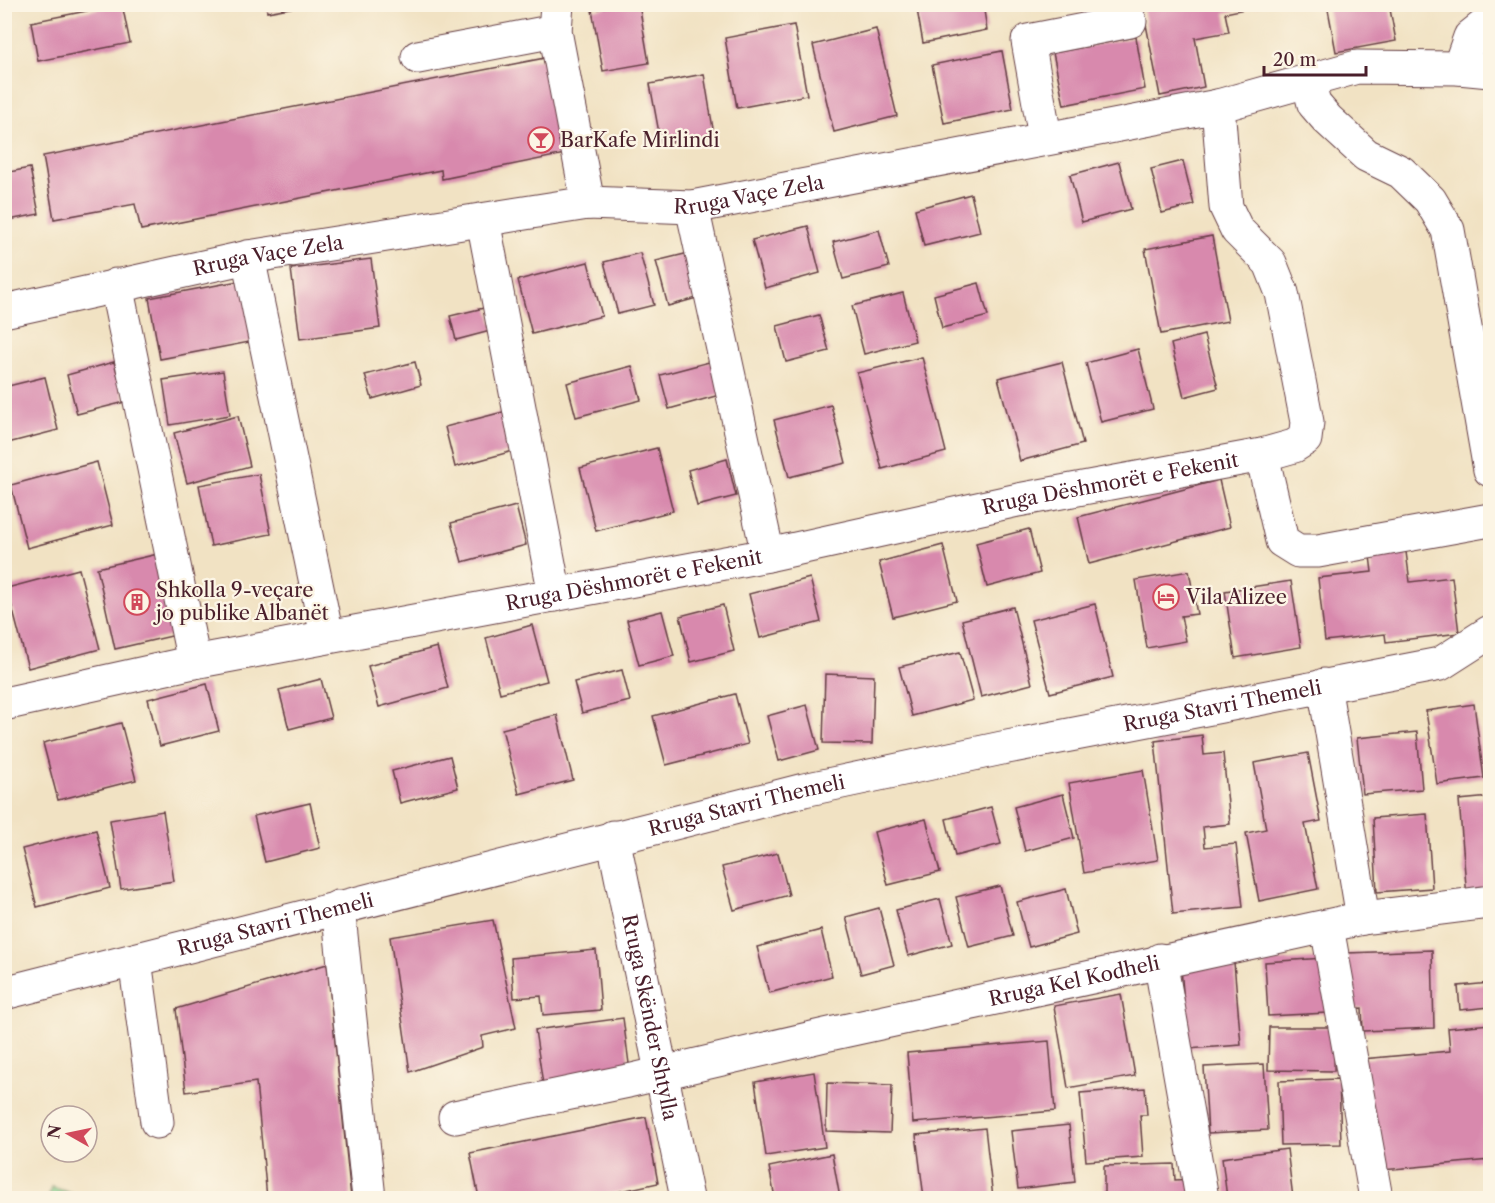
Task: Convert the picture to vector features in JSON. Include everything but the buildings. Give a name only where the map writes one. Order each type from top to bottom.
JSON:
[{"type":"street","points":[[418,57],[556,17],[588,203]]},
{"type":"street","points":[[1045,137],[1028,41],[1130,21]]},
{"type":"street","points":[[1475,69],[1470,37],[1491,21]]},
{"type":"street","name":"Rruga Vaçe Zela","points":[[4,311],[248,257],[588,203],[692,207],[1045,137],[1218,106],[1356,67],[1475,69]]},
{"type":"street","points":[[1318,77],[1314,104],[1366,155],[1401,172],[1430,200],[1448,230],[1491,470]]},
{"type":"street","name":"Rruga Dëshmorët e Fekenit","points":[[4,704],[194,662],[768,555],[1018,500],[1262,455],[1294,446],[1305,439],[1307,422],[1282,293],[1270,263],[1237,230],[1226,207],[1218,106]]},
{"type":"street","points":[[692,207],[768,555]]},
{"type":"street","points":[[483,220],[555,595]]},
{"type":"street","points":[[248,257],[327,636]]},
{"type":"street","points":[[116,285],[194,662]]},
{"type":"street","name":"Rruga Dëshmorët e Fekenit","points":[[1262,455],[1282,541],[1298,551],[1318,551],[1491,520]]},
{"type":"street","name":"Rruga Stavri Themeli","points":[[4,993],[613,837],[903,768],[1440,664],[1491,632]]},
{"type":"street","points":[[1324,685],[1363,918]]},
{"type":"street","name":"Rruga Skënder Shtylla","points":[[613,837],[687,1198]]},
{"type":"street","name":"Rruga Kel Kodheli","points":[[454,1117],[660,1074],[1160,960],[1363,918],[1491,902]]},
{"type":"street","points":[[338,907],[369,1198]]},
{"type":"street","points":[[1327,927],[1376,1198]]},
{"type":"street","points":[[135,960],[157,1122]]},
{"type":"street","points":[[1160,960],[1202,1198]]},
{"type":"green space","points":[[52,1187],[85,1198],[48,1198]]},
{"type":"place","name":"BarKafe Mirlindi","points":[[541,140]]},
{"type":"place","name":"Vila Alizee","points":[[1166,597]]},
{"type":"place","name":"Shkolla 9-veçare jo publike Albanët","points":[[137,602]]}]
